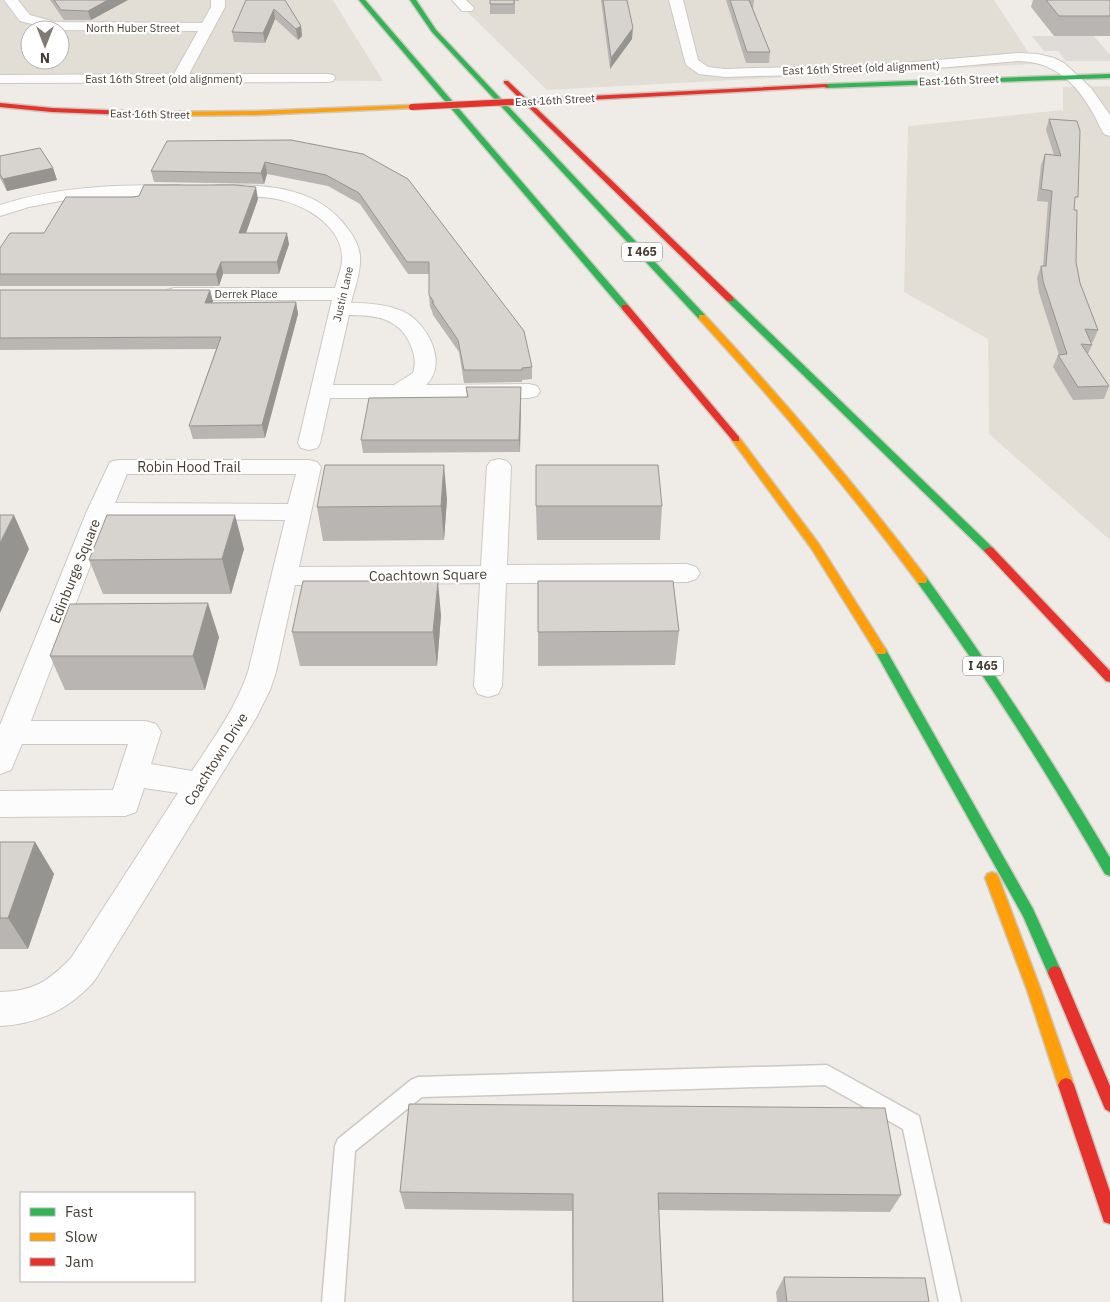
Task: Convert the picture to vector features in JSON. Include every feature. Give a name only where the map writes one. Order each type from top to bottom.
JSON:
[{"type":"main road","points":[[362,0],[722,420],[772,485],[815,546],[885,656],[1028,913],[1062,988],[1110,1104]]},
{"type":"main road","points":[[414,1],[444,23]]},
{"type":"main road","name":"I 465","points":[[414,1],[434,31],[711,326],[824,453],[916,571],[970,647],[1032,741],[1110,870]]},
{"type":"main road","points":[[501,76],[997,558],[1110,678]]},
{"type":"main road","name":"East 16th Street","points":[[0,105],[99,113],[198,115],[412,107],[923,82],[1110,76]]},
{"type":"main road","points":[[958,788],[1034,990],[1110,1216]]},
{"type":"street","points":[[179,78],[218,7],[218,0]]},
{"type":"street","name":"East 16th Street (old alignment)","points":[[676,0],[691,62],[704,71],[725,73],[892,68],[1018,57],[1049,61],[1071,76],[1098,108],[1110,131]]},
{"type":"street","points":[[0,12],[14,4]]},
{"type":"street","name":"North Huber Street","points":[[14,4],[23,16],[32,21],[61,27],[206,27]]},
{"type":"street","name":"East 16th Street (old alignment)","points":[[0,79],[328,78]]},
{"type":"street","name":"Justin Lane","points":[[0,211],[45,197],[86,191],[253,190],[289,196],[318,208],[337,224],[350,248],[351,255],[320,392],[309,455]]},
{"type":"street","name":"Derrek Place","points":[[157,294],[341,301],[399,317],[410,326],[424,352],[426,366],[423,376],[399,391]]},
{"type":"street","points":[[320,392],[529,391]]},
{"type":"street","name":"Robin Hood Trail","points":[[99,511],[118,467],[309,455]]},
{"type":"street","name":"Coachtown Drive","points":[[0,1009],[18,1009],[36,1005],[62,990],[83,969],[242,718],[256,690],[299,512],[309,455]]},
{"type":"street","name":"Coachtown Square","points":[[284,576],[493,574],[498,466]]},
{"type":"street","name":"Edinburge Square","points":[[0,762],[99,511],[299,512]]},
{"type":"street","points":[[488,686],[493,574],[687,573]]},
{"type":"street","points":[[0,804],[125,803],[146,732],[11,732]]},
{"type":"street","points":[[134,774],[200,784]]},
{"type":"lane","points":[[333,1302],[345,1146],[418,1087],[827,1075],[912,1123],[950,1302]]},
{"type":"shaded area","points":[[0,0],[333,0],[383,81],[0,79]]},
{"type":"shaded area","points":[[455,0],[994,0],[1036,64],[547,90]]},
{"type":"shaded area","points":[[1032,36],[1094,36],[1110,55],[1110,61],[1066,61],[1058,51],[1044,51]]},
{"type":"shaded area","points":[[1110,86],[1110,540],[989,434],[988,339],[904,292],[908,126],[1063,110],[1063,87]]},
{"type":"building","points":[[54,0],[108,0],[88,11],[61,10]]},
{"type":"building","points":[[246,0],[285,0],[301,26],[296,29],[274,9],[263,33],[232,32]]},
{"type":"building","points":[[490,0],[514,0],[514,4],[490,4]]},
{"type":"building","points":[[603,0],[627,0],[633,28],[611,58]]},
{"type":"building","points":[[730,0],[749,0],[770,52],[747,52]]},
{"type":"building","points":[[1046,0],[1110,0],[1110,16],[1059,16]]},
{"type":"building","points":[[1049,119],[1077,121],[1080,131],[1078,197],[1075,197],[1074,210],[1077,210],[1076,262],[1080,283],[1098,330],[1085,329],[1092,345],[1081,344],[1109,386],[1078,387],[1058,355],[1067,354],[1043,281],[1041,266],[1046,266],[1052,191],[1041,189],[1045,154],[1061,156]]},
{"type":"building","points":[[291,140],[363,154],[408,179],[524,331],[532,367],[522,368],[522,370],[464,370],[458,340],[429,295],[429,262],[407,262],[359,193],[326,175],[265,162],[261,173],[151,171],[167,141]]},
{"type":"building","points":[[40,148],[53,168],[3,179],[0,174],[0,156]]},
{"type":"building","points":[[144,185],[235,185],[256,187],[239,233],[287,233],[277,262],[221,262],[216,274],[0,274],[0,248],[10,233],[44,233],[66,197],[133,197],[139,196]]},
{"type":"building","points":[[0,290],[210,290],[205,303],[296,302],[262,425],[189,426],[221,337],[0,338]]},
{"type":"building","points":[[466,387],[521,387],[519,440],[361,440],[369,398],[468,397]]},
{"type":"building","points":[[325,465],[444,465],[441,506],[317,507]]},
{"type":"building","points":[[536,465],[658,465],[662,506],[536,506]]},
{"type":"building","points":[[0,515],[14,515],[0,543]]},
{"type":"building","points":[[107,515],[235,515],[222,559],[89,560]]},
{"type":"building","points":[[303,581],[438,581],[433,632],[292,632]]},
{"type":"building","points":[[538,581],[673,581],[679,631],[538,632]]},
{"type":"building","points":[[208,603],[193,656],[50,656],[70,604]]},
{"type":"building","points":[[0,842],[35,842],[8,918],[0,918]]},
{"type":"building","points":[[409,1104],[885,1108],[901,1195],[658,1193],[663,1302],[573,1302],[573,1194],[400,1192]]},
{"type":"building","points":[[784,1277],[925,1278],[929,1302],[787,1302]]},
{"type":"traffic: fast","points":[[362,0],[625,307]]},
{"type":"traffic: fast","points":[[413,0],[434,31],[702,317]]},
{"type":"traffic: fast","points":[[826,86],[1110,76]]},
{"type":"traffic: fast","points":[[730,299],[989,550]]},
{"type":"traffic: fast","points":[[922,580],[1020,722],[1110,870]]},
{"type":"traffic: fast","points":[[881,651],[1028,913],[1055,973]]},
{"type":"traffic: slow","points":[[154,114],[257,113],[412,107]]},
{"type":"traffic: slow","points":[[702,317],[816,446],[922,580]]},
{"type":"traffic: slow","points":[[736,439],[815,546],[881,651]]},
{"type":"traffic: slow","points":[[992,878],[1034,990],[1066,1085]]},
{"type":"traffic: jam","points":[[506,82],[730,299]]},
{"type":"traffic: jam","points":[[550,100],[826,86]]},
{"type":"traffic: jam","points":[[412,107],[550,100]]},
{"type":"traffic: jam","points":[[0,105],[52,110],[154,114]]},
{"type":"traffic: jam","points":[[625,307],[736,439]]},
{"type":"traffic: jam","points":[[989,550],[1110,678]]},
{"type":"traffic: jam","points":[[1055,973],[1110,1104]]},
{"type":"traffic: jam","points":[[1066,1085],[1110,1216]]}]
